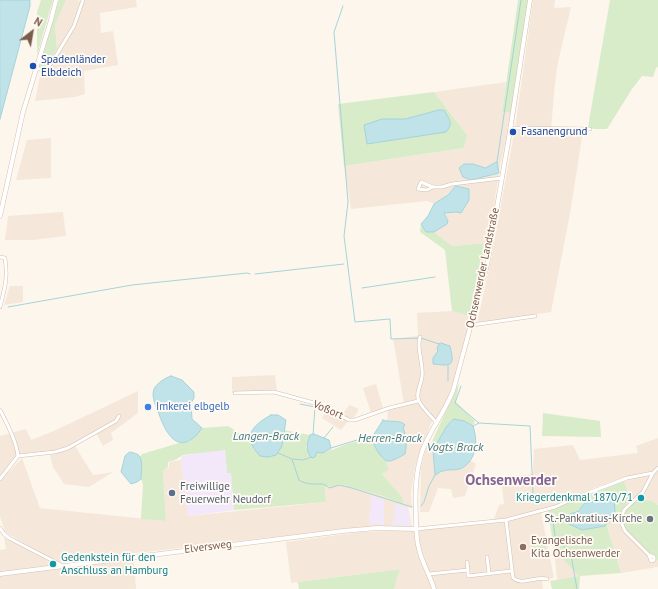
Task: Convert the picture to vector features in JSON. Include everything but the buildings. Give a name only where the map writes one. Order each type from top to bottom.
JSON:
[{"type":"street","points":[[0,216],[23,112],[56,0]]},
{"type":"street","points":[[36,68],[43,70],[47,69],[54,60],[74,26],[83,0]]},
{"type":"street","name":"Ochsenwerder Landstraße","points":[[434,589],[416,540],[415,491],[417,472],[424,448],[453,391],[472,325],[486,265],[502,178],[530,0]]},
{"type":"street","points":[[510,128],[590,129]]},
{"type":"street","points":[[433,187],[502,178]]},
{"type":"street","points":[[0,257],[4,258],[7,273],[6,285],[0,307]]},
{"type":"street","points":[[472,325],[535,316]]},
{"type":"street","points":[[420,337],[418,348],[422,365],[422,377],[418,401],[437,424]]},
{"type":"street","name":"Voßort","points":[[235,393],[274,392],[314,403],[349,420],[355,420],[389,408],[418,401]]},
{"type":"street","points":[[0,410],[12,436],[18,456],[0,479]]},
{"type":"street","points":[[18,456],[50,453],[68,448],[116,421],[120,416]]},
{"type":"street","points":[[649,555],[625,531],[621,522],[624,510],[643,492],[653,472],[658,468]]},
{"type":"street","points":[[416,529],[506,520],[556,507],[626,478],[653,472]]},
{"type":"street","points":[[506,520],[513,578],[518,581],[541,578],[547,579]]},
{"type":"street","points":[[0,528],[9,538],[60,566]]},
{"type":"street","name":"Elversweg","points":[[0,574],[343,531],[377,528],[416,529]]},
{"type":"street","points":[[488,557],[490,574]]},
{"type":"street","points":[[466,562],[468,576],[511,571]]},
{"type":"street","points":[[429,574],[468,570]]},
{"type":"shaded area","points":[[66,0],[84,2],[85,0],[136,0],[137,7],[100,13],[101,33],[113,31],[118,65],[84,71],[85,94],[75,97],[35,101],[40,76],[57,49],[55,25]]},
{"type":"shaded area","points":[[533,0],[555,0],[554,8],[571,7],[558,62],[551,129],[583,131],[571,208],[551,312],[477,323],[490,265],[515,128]]},
{"type":"shaded area","points":[[506,82],[502,112],[512,113],[499,171],[497,163],[485,168],[473,164],[464,164],[459,168],[471,180],[499,173],[488,243],[452,246],[434,232],[447,224],[448,220],[444,213],[461,213],[469,200],[456,186],[448,195],[434,204],[427,201],[351,209],[344,166],[464,148],[467,135],[434,92]]},
{"type":"shaded area","points":[[51,138],[51,178],[16,180],[27,140]]},
{"type":"shaded area","points":[[63,212],[66,236],[33,240],[5,240],[8,216]]},
{"type":"shaded area","points":[[10,286],[23,286],[23,302],[4,305]]},
{"type":"shaded area","points":[[452,311],[471,317],[453,383],[446,402],[436,419],[431,423],[415,467],[411,493],[412,508],[408,507],[412,527],[378,526],[343,529],[60,562],[45,556],[5,532],[0,516],[0,481],[22,458],[40,508],[166,521],[163,471],[169,467],[169,462],[181,460],[188,516],[326,502],[325,486],[329,487],[339,484],[380,495],[399,502],[402,497],[382,474],[385,463],[405,454],[406,436],[403,428],[398,421],[387,422],[388,409],[404,404],[393,339],[418,336],[417,313]]},
{"type":"shaded area","points":[[275,375],[277,391],[232,393],[232,377]]},
{"type":"shaded area","points":[[376,384],[383,408],[371,413],[363,388]]},
{"type":"shaded area","points":[[138,391],[138,413],[111,433],[113,440],[103,446],[96,433],[55,451],[18,454],[0,476],[0,436],[26,429],[31,440],[54,431]]},
{"type":"shaded area","points":[[350,405],[359,409],[353,419],[348,421],[341,430],[322,418],[328,409],[340,416]]},
{"type":"shaded area","points":[[658,438],[658,505],[654,502],[655,557],[658,561],[658,567],[621,573],[607,526],[620,513],[630,498],[624,481],[648,475],[647,472],[596,487],[552,507],[506,519],[494,519],[499,505],[504,504],[501,477],[533,474],[534,449],[573,445],[580,460],[638,453],[636,446]]},
{"type":"shaded area","points":[[75,446],[93,475],[113,472],[89,487],[64,484],[53,467],[50,455]]},
{"type":"shaded area","points":[[426,448],[433,450],[435,475],[442,471],[462,468],[470,460],[476,464],[465,496],[453,498],[451,489],[438,488],[429,512],[420,512],[421,466]]},
{"type":"shaded area","points":[[222,449],[225,451],[227,472],[231,472],[234,510],[188,516],[181,460],[182,456]]},
{"type":"shaded area","points":[[371,496],[384,500],[384,525],[369,524]]},
{"type":"shaded area","points":[[395,504],[408,508],[411,526],[392,525]]},
{"type":"shaded area","points":[[541,512],[554,578],[542,580],[543,589],[394,589],[400,569],[291,583],[286,542],[361,532],[419,530],[504,522]]},
{"type":"shaded area","points":[[4,537],[62,568],[134,559],[136,589],[0,589],[0,550],[6,549]]},
{"type":"shaded area","points":[[554,550],[580,576],[557,580]]},
{"type":"green space","points":[[41,0],[53,0],[37,55],[37,12]]},
{"type":"green space","points":[[59,0],[66,0],[55,25],[57,49],[43,70],[39,69]]},
{"type":"green space","points":[[518,0],[528,0],[512,113],[502,112]]},
{"type":"green space","points":[[610,0],[658,0],[658,67],[656,68],[653,77],[642,76],[607,129],[594,129],[588,127]]},
{"type":"green space","points":[[434,92],[467,135],[464,148],[344,166],[338,104]]},
{"type":"green space","points":[[421,224],[426,232],[434,232],[452,246],[488,243],[471,317],[452,311],[445,250],[420,232]]},
{"type":"green space","points":[[459,383],[456,402],[475,421],[473,426],[464,421],[437,442],[433,450],[426,448],[429,448]]},
{"type":"green space","points":[[543,413],[600,421],[601,437],[542,436]]},
{"type":"green space","points":[[228,426],[250,440],[254,450],[282,446],[284,430],[310,435],[306,448],[316,453],[326,452],[331,449],[332,450],[373,437],[374,444],[378,451],[388,461],[386,463],[389,469],[382,474],[402,497],[403,504],[380,495],[339,484],[333,487],[325,486],[326,502],[234,510],[231,473],[227,473],[225,450],[183,455],[168,462],[168,467],[163,471],[166,521],[141,519],[143,484],[141,479],[142,467],[140,457],[142,454],[179,443],[189,442],[202,428]]},
{"type":"green space","points":[[624,481],[630,498],[620,513],[607,526],[621,573],[580,576],[579,589],[552,589],[550,581],[579,576],[554,550],[548,511]],"holes":[[[610,498],[567,522],[570,514],[579,511],[584,504]]]},
{"type":"green space","points":[[645,500],[654,502],[658,505],[658,561],[634,540],[629,534],[623,521],[625,513],[631,505]]},
{"type":"green space","points":[[544,538],[547,555],[533,557],[530,540]]},
{"type":"green space","points":[[400,569],[394,589],[299,589],[298,582]]},
{"type":"water","points":[[0,0],[30,0],[30,6],[0,119]]},
{"type":"water","points":[[444,110],[450,121],[450,126],[446,132],[367,144],[364,125],[382,119],[405,119]]},
{"type":"water","points":[[497,162],[499,173],[471,180],[463,177],[459,168],[464,164],[473,164],[485,168]]},
{"type":"water","points":[[456,186],[469,189],[469,200],[461,213],[444,213],[448,221],[447,224],[434,232],[426,232],[421,224],[428,216],[434,204],[448,195]]},
{"type":"water","points":[[441,343],[450,346],[452,361],[448,365],[433,364],[433,358],[438,351],[437,348],[439,344]]},
{"type":"water","points":[[171,376],[182,380],[194,392],[194,398],[191,403],[192,419],[202,428],[195,437],[182,443],[171,437],[166,430],[154,402],[153,392],[155,387],[161,381]]},
{"type":"water","name":"Langen-Brack","points":[[271,415],[278,415],[286,420],[282,446],[276,455],[268,457],[260,456],[251,443],[251,432],[258,423]]},
{"type":"water","name":"Vogts Brack","points":[[454,419],[464,421],[473,426],[476,444],[473,455],[471,460],[462,468],[442,471],[435,475],[433,450],[447,426]]},
{"type":"water","name":"Herren-Brack","points":[[383,420],[400,422],[405,425],[403,428],[406,441],[405,454],[390,461],[387,461],[381,456],[373,440],[374,435]]},
{"type":"water","points":[[314,434],[329,440],[331,448],[323,453],[317,452],[315,457],[312,458],[308,453],[307,444],[310,435]]},
{"type":"water","points":[[130,452],[141,458],[142,465],[141,479],[131,484],[121,472],[125,456]]},
{"type":"water","points":[[610,498],[614,499],[615,511],[605,526],[582,530],[567,523],[570,514],[579,511],[584,504]]},
{"type":"waterway","points":[[497,162],[521,0]]},
{"type":"waterway","points":[[343,6],[334,32],[348,202],[344,236],[355,322],[390,319],[391,339],[419,338]]},
{"type":"waterway","points":[[255,274],[344,264]]},
{"type":"waterway","points":[[8,307],[132,285],[247,273],[250,274]]},
{"type":"waterway","points":[[362,288],[435,277]]},
{"type":"waterway","points":[[421,338],[439,344]]},
{"type":"waterway","points":[[448,366],[448,381]]},
{"type":"waterway","points":[[461,386],[455,403],[479,423],[473,426]]},
{"type":"waterway","points":[[300,404],[315,407],[313,435]]},
{"type":"waterway","points":[[479,423],[530,426],[533,494]]},
{"type":"waterway","points":[[324,438],[333,427]]},
{"type":"waterway","points":[[331,448],[374,436]]},
{"type":"waterway","points":[[278,453],[292,459],[299,480],[302,482],[323,484],[330,488],[339,485],[412,507]]},
{"type":"waterway","points":[[293,459],[303,460],[311,457]]},
{"type":"waterway","points":[[421,506],[435,475]]},
{"type":"waterway","points":[[552,514],[555,536],[571,555],[577,589]]},
{"type":"place","name":"Spadenländer Elbdeich","points":[[33,66]]},
{"type":"place","name":"Fasanengrund","points":[[513,132]]},
{"type":"place","name":"Imkerei elbgelb","points":[[148,407]]},
{"type":"place","name":"Freiwillige Feuerwehr Neudorf","points":[[172,493]]},
{"type":"place","name":"Kriegerdenkmal 1870/71","points":[[641,498]]},
{"type":"place","name":"St.-Pankratius-Kirche","points":[[650,519]]},
{"type":"place","name":"Evangelische Kita Ochsenwerder","points":[[523,547]]},
{"type":"place","name":"Gedenkstein für den Anschluss an Hamburg","points":[[53,564]]},
{"type":"district","name":"Ochsenwerder","points":[[511,481]]}]
